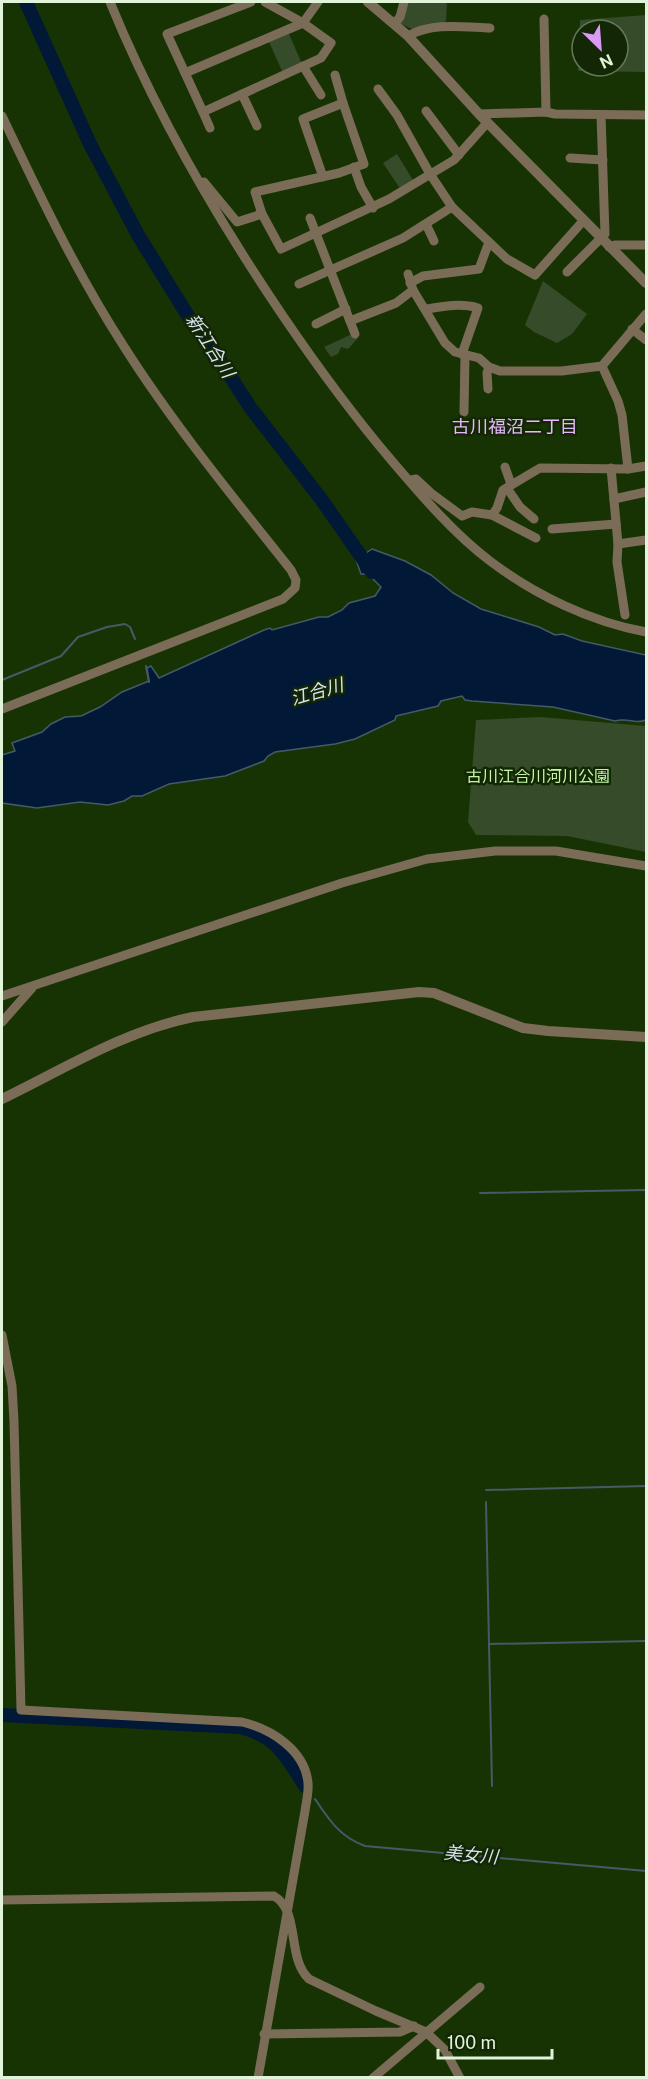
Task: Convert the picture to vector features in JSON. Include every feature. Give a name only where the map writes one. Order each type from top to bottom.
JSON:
[{"type":"street","points":[[110,2],[158,104],[197,179],[238,248],[317,365],[370,435],[470,545],[512,576],[556,601],[610,622],[646,632]]},
{"type":"street","points":[[210,128],[166,34],[251,2]]},
{"type":"street","points":[[203,112],[321,58],[331,43],[303,23],[265,2]]},
{"type":"street","points":[[185,73],[303,23],[318,2]]},
{"type":"street","points":[[368,2],[408,36],[487,123],[646,284]]},
{"type":"street","points":[[395,23],[400,17],[404,2]]},
{"type":"street","points":[[544,19],[546,112]]},
{"type":"street","points":[[408,36],[415,32],[445,26],[489,28]]},
{"type":"street","points":[[303,66],[321,95]]},
{"type":"street","points":[[335,75],[364,164],[323,177],[255,192],[262,214],[281,249],[373,208],[454,160],[487,123]]},
{"type":"street","points":[[378,89],[397,115],[430,174],[452,207],[507,259],[535,275],[583,221]]},
{"type":"street","points":[[242,94],[257,126]]},
{"type":"street","points":[[323,177],[303,119],[343,103]]},
{"type":"street","points":[[426,111],[459,155]]},
{"type":"street","points":[[479,114],[546,112],[601,116],[646,115]]},
{"type":"street","points":[[2,116],[72,258],[124,346],[164,405],[291,570],[296,580],[295,588],[283,599],[2,709]]},
{"type":"street","points":[[567,272],[605,234],[601,116]]},
{"type":"street","points":[[570,158],[603,160]]},
{"type":"street","points":[[354,167],[361,187],[373,208]]},
{"type":"street","points":[[197,179],[200,178],[237,222],[262,214]]},
{"type":"street","points":[[299,284],[393,243],[452,207]]},
{"type":"street","points":[[310,218],[355,334]]},
{"type":"street","points":[[426,224],[434,242]]},
{"type":"street","points":[[350,321],[396,303],[410,282],[423,276],[479,269],[489,242]]},
{"type":"street","points":[[609,248],[615,245],[646,245]]},
{"type":"street","points":[[410,282],[446,343],[455,352],[479,358],[489,368],[500,371],[562,371],[602,366],[646,314]]},
{"type":"street","points":[[427,309],[441,306],[478,308],[463,354],[464,412]]},
{"type":"street","points":[[316,324],[346,309]]},
{"type":"street","points":[[632,329],[646,340]]},
{"type":"street","points":[[602,366],[614,390],[622,415],[628,469]]},
{"type":"street","points":[[488,390],[489,368]]},
{"type":"street","points":[[492,515],[503,490],[540,468],[628,469],[646,466]]},
{"type":"street","points":[[505,467],[509,486],[520,507],[534,519]]},
{"type":"street","points":[[611,468],[618,544],[617,562],[625,615]]},
{"type":"street","points":[[409,480],[416,479],[462,516],[472,512],[492,515],[536,538]]},
{"type":"street","points":[[614,499],[646,492]]},
{"type":"street","points":[[552,530],[616,524]]},
{"type":"street","points":[[618,544],[646,540]]},
{"type":"street","points":[[2,996],[342,883],[427,859],[495,850],[555,851],[646,866]]},
{"type":"street","points":[[2,1022],[33,987]]},
{"type":"street","points":[[2,1099],[130,1035],[174,1021],[419,992],[442,996],[524,1028],[646,1037]]},
{"type":"street","points":[[2,1335],[12,1386],[17,1501],[21,1710],[242,1722],[268,1731],[287,1744],[297,1755],[304,1769],[308,1784],[258,2078]]},
{"type":"street","points":[[2,1900],[274,1896],[281,1900],[286,1908],[297,1963],[309,1979],[376,2012],[426,2032],[445,2050],[460,2078]]},
{"type":"street","points":[[373,2078],[480,1988]]},
{"type":"street","points":[[264,2034],[400,2032],[414,2026]]},
{"type":"green space","points":[[407,2],[447,2],[446,21],[412,29],[399,23]]},
{"type":"green space","points":[[646,15],[646,72],[630,72],[630,18],[606,18]]},
{"type":"green space","points":[[289,34],[302,64],[283,73],[269,42]]},
{"type":"green space","points":[[397,154],[414,182],[401,190],[383,163]]},
{"type":"green space","points":[[543,281],[587,314],[572,334],[557,343],[525,325]]},
{"type":"green space","points":[[350,335],[358,338],[348,349],[341,347],[338,354],[331,357],[324,347]]},
{"type":"green space","name":"古川江合川河川公園","points":[[540,717],[646,726],[646,852],[567,836],[476,835],[468,822],[476,720]]},
{"type":"water","name":"江合川","points":[[372,549],[405,561],[431,575],[453,593],[481,609],[539,627],[555,635],[563,634],[582,641],[646,655],[646,720],[615,721],[553,707],[472,701],[465,700],[462,696],[441,701],[438,706],[396,716],[395,720],[355,739],[275,752],[264,761],[225,776],[169,784],[142,796],[132,796],[124,801],[108,805],[80,802],[37,808],[2,803],[2,755],[15,751],[12,743],[42,732],[65,717],[81,716],[100,707],[122,692],[149,681],[147,668],[151,666],[159,678],[264,630],[328,617],[342,610],[349,603],[375,596],[381,587],[368,574],[361,574],[356,560]]},
{"type":"waterway","name":"新江合川","points":[[26,2],[90,144],[138,235],[193,324],[201,331],[250,407],[321,499],[372,572]]},
{"type":"waterway","points":[[2,680],[61,656],[78,637],[107,627],[125,624],[130,627],[135,639]]},
{"type":"waterway","points":[[146,666],[149,682]]},
{"type":"waterway","points":[[480,1193],[646,1190]]},
{"type":"waterway","points":[[486,1490],[646,1486]]},
{"type":"waterway","points":[[486,1502],[492,1786]]},
{"type":"waterway","points":[[490,1644],[646,1641]]},
{"type":"waterway","name":"美女川","points":[[2,1715],[240,1727],[253,1731],[272,1742],[286,1756],[305,1786]]},
{"type":"waterway","name":"美女川","points":[[315,1799],[330,1821],[342,1833],[365,1846],[646,1871]]},
{"type":"district","name":"古川福沼二丁目","points":[[515,427]]}]
